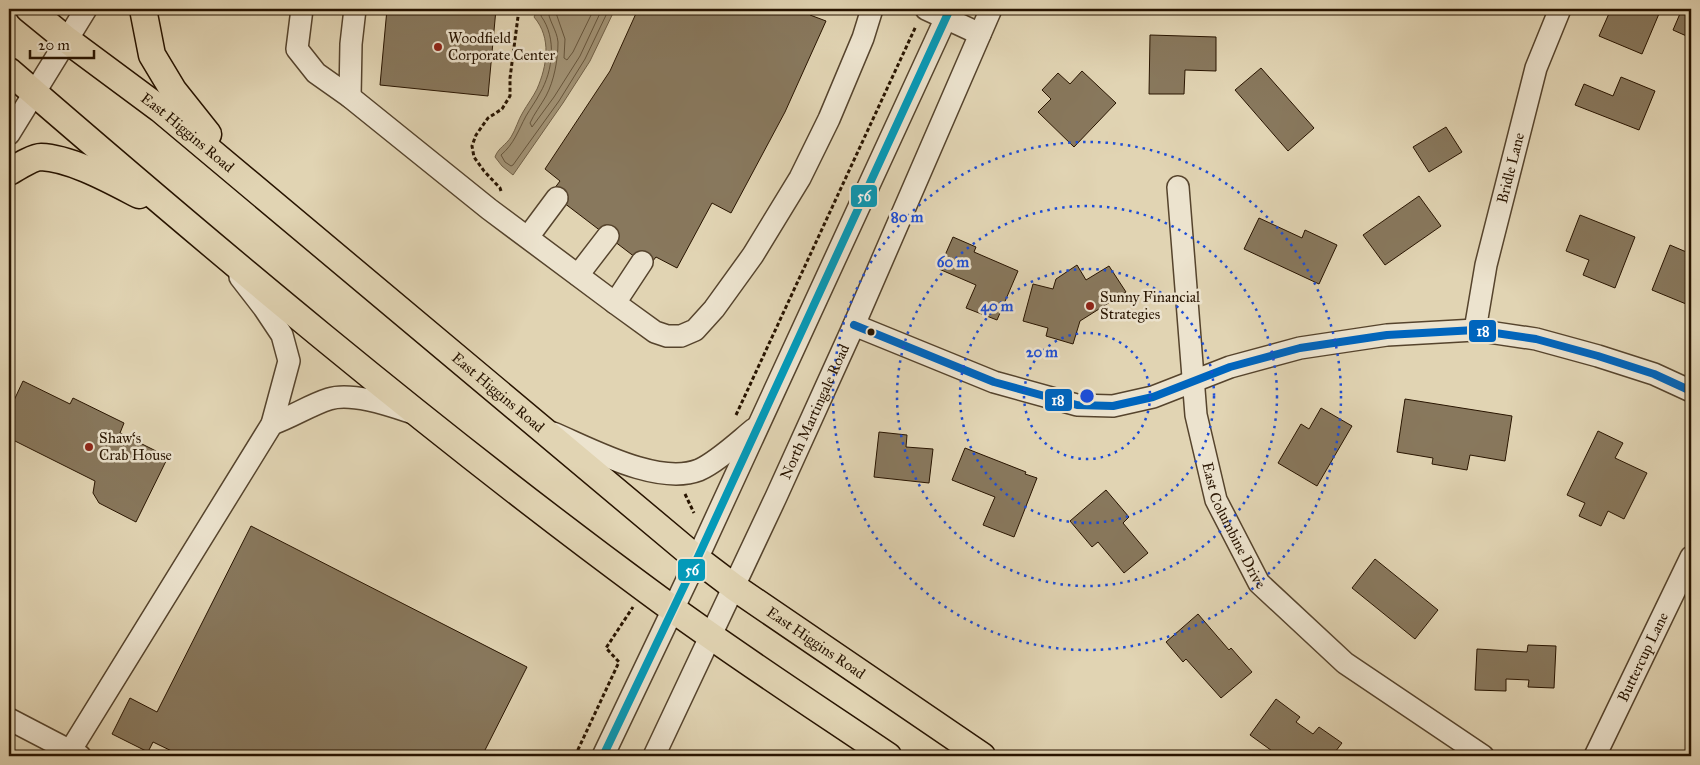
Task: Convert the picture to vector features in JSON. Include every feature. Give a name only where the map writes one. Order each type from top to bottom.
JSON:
[{"type":"main road","name":"East Higgins Road","points":[[29,9],[67,40],[160,108],[697,559],[734,587],[982,756]]},
{"type":"main road","points":[[143,9],[152,55],[173,90],[237,173]]},
{"type":"main road","points":[[9,71],[337,350],[418,414],[673,610],[888,756]]},
{"type":"main road","points":[[9,172],[39,157],[70,163],[113,181],[187,222]]},
{"type":"street","points":[[9,134],[86,9]]},
{"type":"street","points":[[302,9],[297,49],[316,73],[350,97],[494,212],[615,303],[655,332],[667,336],[681,336],[695,330],[714,309],[753,255],[800,178],[830,119],[863,38],[872,9]]},
{"type":"street","points":[[350,97],[351,44],[355,9]]},
{"type":"street","name":"Bridle Lane","points":[[1475,330],[1486,265],[1536,68],[1560,9]]},
{"type":"street","name":"North Martingale Road","points":[[654,756],[854,326],[980,34],[988,10]]},
{"type":"street","points":[[603,756],[697,559],[948,13]]},
{"type":"street","points":[[921,17],[948,13],[980,34]]},
{"type":"street","name":"East Columbine Drive","points":[[1178,187],[1196,415],[1216,500],[1259,582],[1345,663],[1483,756]]},
{"type":"street","points":[[528,237],[557,198]]},
{"type":"street","points":[[578,275],[608,236]]},
{"type":"street","points":[[9,720],[72,754],[272,424],[289,361],[282,335],[264,308],[218,250]]},
{"type":"street","points":[[615,303],[642,262]]},
{"type":"street","points":[[854,326],[994,382],[1077,406],[1112,406],[1153,397],[1230,367],[1300,348],[1387,335],[1475,330],[1536,339],[1598,356],[1654,374],[1691,391]]},
{"type":"street","points":[[272,424],[290,418],[331,398],[356,398],[379,402],[418,414]]},
{"type":"street","points":[[537,426],[628,465],[672,474],[698,470],[718,458],[758,426]]},
{"type":"street","name":"Buttercup Lane","points":[[1595,756],[1691,557]]},
{"type":"path","points":[[494,212],[500,204],[502,196],[500,188],[474,157],[472,146],[476,135],[488,118],[502,109],[510,96],[510,78],[519,9]]},
{"type":"path","points":[[732,422],[921,17]]},
{"type":"path","points":[[683,489],[695,515]]},
{"type":"path","points":[[575,756],[618,662],[606,648],[620,628]]},
{"type":"water","points":[[538,9],[615,9],[590,61],[513,175],[495,157],[513,134],[521,115],[537,89],[543,71],[546,52],[545,43],[540,25],[534,17]]},
{"type":"building","name":"Woodfield Corporate Center","points":[[387,9],[496,9],[488,96],[380,85]]},
{"type":"building","points":[[638,9],[811,9],[810,15],[826,21],[785,112],[731,213],[712,203],[677,268],[656,257],[648,267],[551,193],[560,181],[545,169],[610,71]]},
{"type":"building","points":[[1611,9],[1661,9],[1642,54],[1599,36]]},
{"type":"building","points":[[1682,9],[1691,9],[1691,38],[1673,30]]},
{"type":"building","points":[[1150,35],[1216,37],[1216,71],[1185,70],[1184,94],[1149,94]]},
{"type":"building","points":[[1261,68],[1314,128],[1288,151],[1235,90]]},
{"type":"building","points":[[1082,71],[1116,103],[1074,147],[1038,112],[1051,99],[1042,90],[1058,73],[1070,84]]},
{"type":"building","points":[[1621,77],[1655,91],[1639,130],[1575,105],[1584,84],[1613,96]]},
{"type":"building","points":[[1446,127],[1462,152],[1429,172],[1413,147]]},
{"type":"building","points":[[1419,196],[1441,226],[1385,265],[1363,235]]},
{"type":"building","points":[[1580,215],[1635,237],[1615,288],[1583,275],[1589,260],[1566,251]]},
{"type":"building","points":[[1259,218],[1302,238],[1305,230],[1337,245],[1319,284],[1244,249]]},
{"type":"building","points":[[953,237],[976,247],[974,252],[1018,271],[997,320],[966,308],[976,285],[939,269]]},
{"type":"building","points":[[1670,245],[1691,254],[1691,306],[1652,290]]},
{"type":"building","points":[[1077,265],[1086,280],[1109,266],[1126,292],[1080,321],[1073,344],[1046,336],[1048,328],[1023,321],[1033,284],[1053,289],[1056,279]]},
{"type":"building","name":"Shaw‘s Crab House","points":[[23,381],[70,404],[73,398],[124,423],[120,433],[168,457],[136,522],[99,503],[93,493],[95,481],[9,438],[9,411]]},
{"type":"building","points":[[1405,399],[1512,416],[1505,461],[1470,455],[1467,470],[1432,464],[1433,458],[1397,452]]},
{"type":"building","points":[[1321,408],[1352,426],[1317,486],[1278,463],[1301,424],[1309,429]]},
{"type":"building","points":[[1598,431],[1623,443],[1615,458],[1647,473],[1624,519],[1608,511],[1601,526],[1579,516],[1585,503],[1567,495]]},
{"type":"building","points":[[879,432],[907,435],[906,447],[933,449],[929,483],[874,477]]},
{"type":"building","points":[[965,448],[1037,478],[1014,537],[983,525],[995,497],[952,480]]},
{"type":"building","points":[[1106,490],[1129,517],[1123,523],[1148,553],[1124,573],[1098,542],[1092,547],[1070,521]]},
{"type":"building","points":[[251,526],[527,667],[482,756],[182,756],[153,742],[148,752],[112,734],[130,698],[157,712]]},
{"type":"building","points":[[1375,559],[1438,610],[1415,639],[1352,588]]},
{"type":"building","points":[[1198,614],[1229,650],[1231,648],[1252,672],[1221,698],[1186,659],[1183,662],[1166,642]]},
{"type":"building","points":[[1528,645],[1556,646],[1554,688],[1528,687],[1529,680],[1506,679],[1506,691],[1475,690],[1477,649],[1527,652]]},
{"type":"building","points":[[1276,699],[1300,717],[1296,722],[1313,734],[1319,727],[1342,743],[1332,756],[1279,756],[1250,735]]},
{"type":"transit line","name":"56","points":[[603,756],[697,559],[950,9]]},
{"type":"transit line","name":"18","points":[[854,325],[994,382],[1077,405],[1113,406],[1153,397],[1230,367],[1300,348],[1387,335],[1475,330],[1536,339],[1598,356],[1654,374],[1691,391]]},
{"type":"place","name":"Woodfield Corporate Center","points":[[438,47]]},
{"type":"place","name":"Sunny Financial Strategies","points":[[1090,306]]},
{"type":"place","name":"Shaw‘s Crab House","points":[[89,447]]}]
